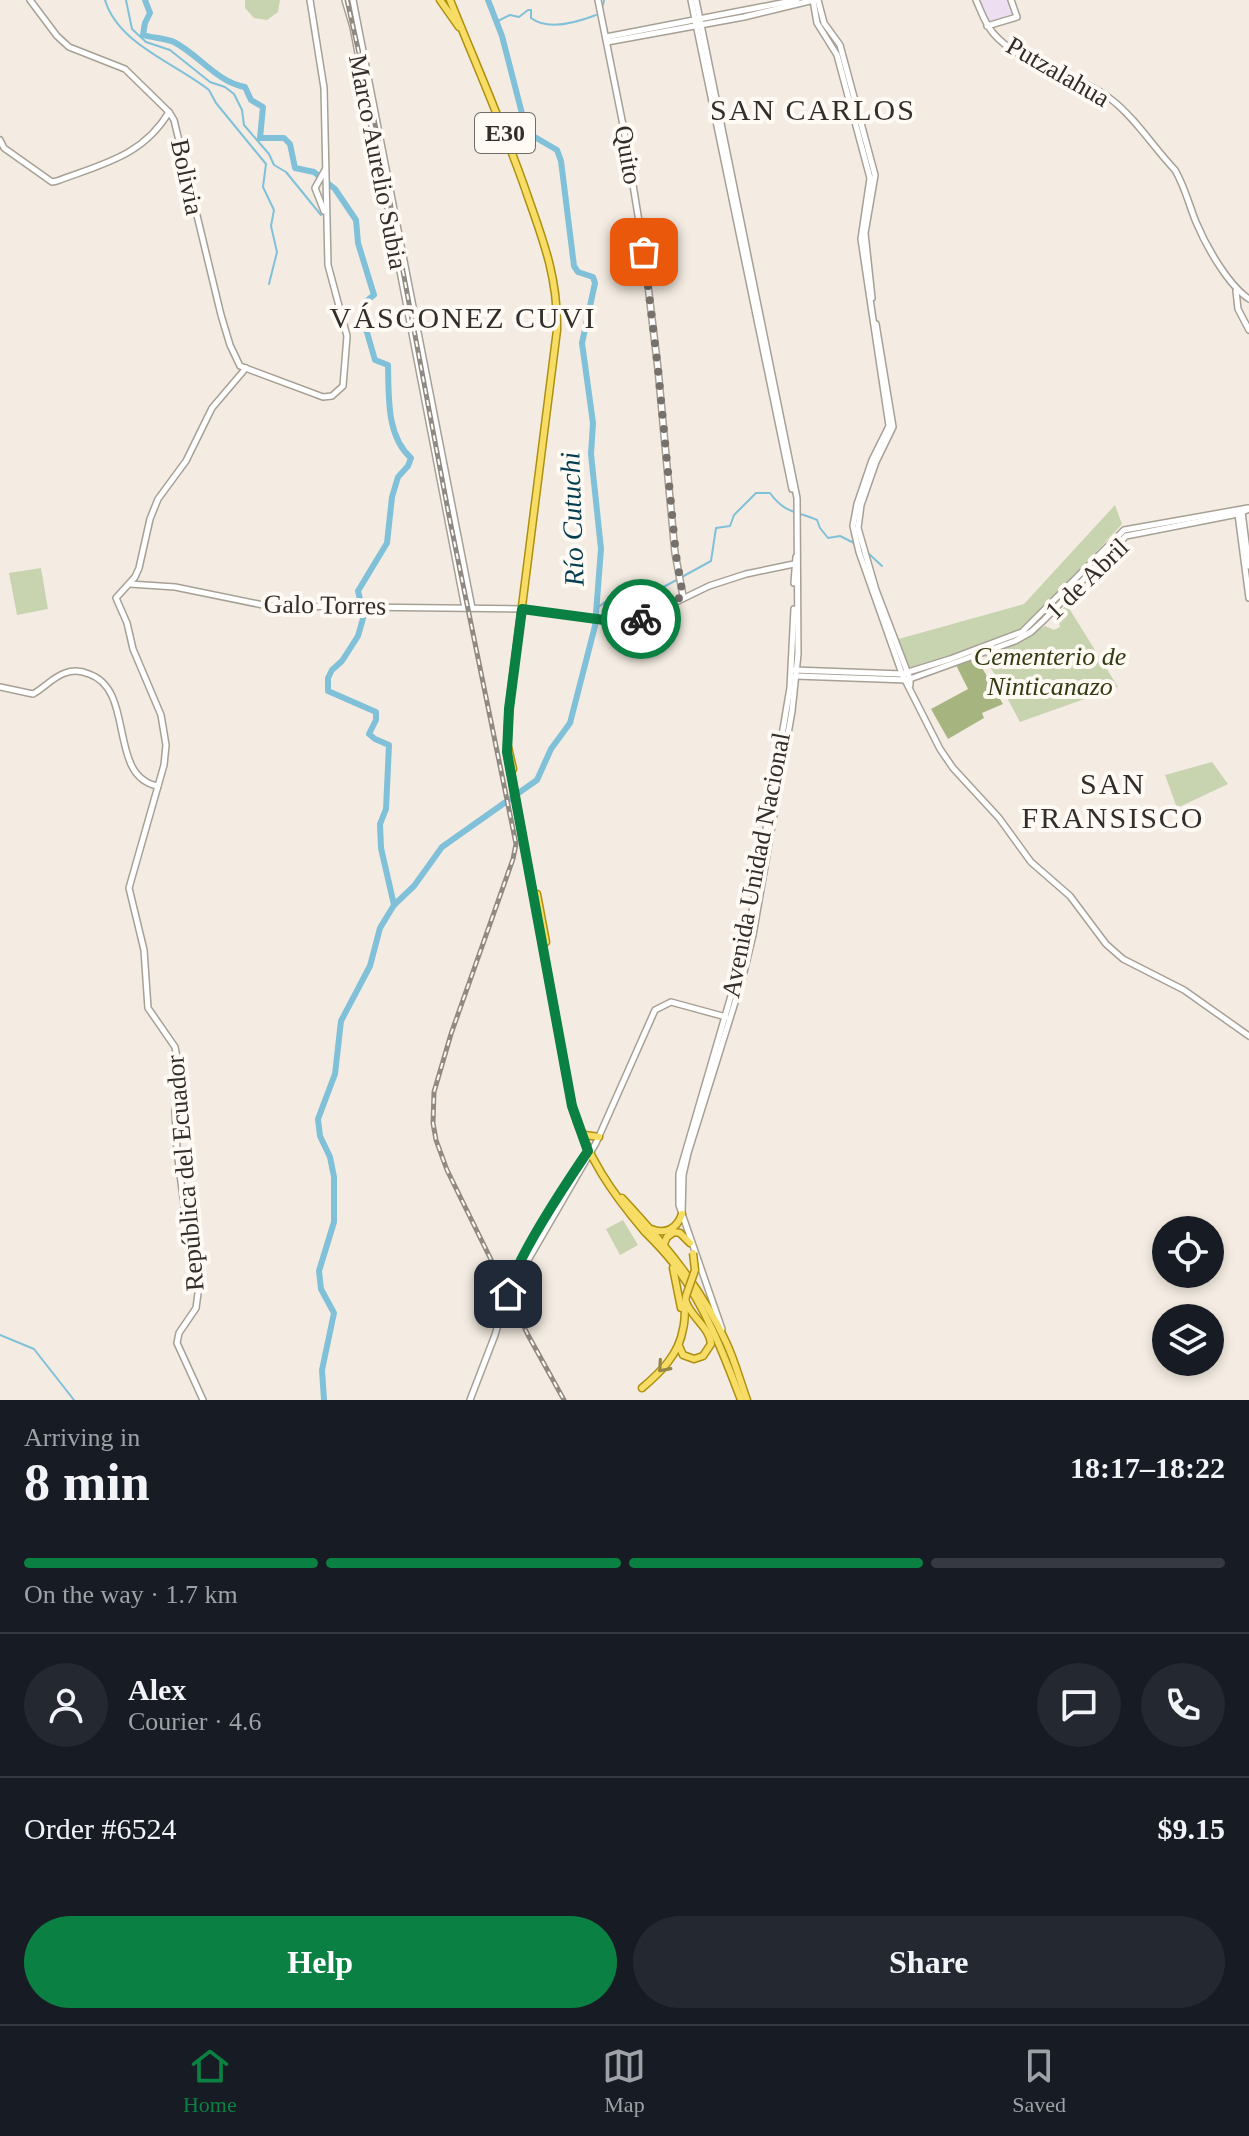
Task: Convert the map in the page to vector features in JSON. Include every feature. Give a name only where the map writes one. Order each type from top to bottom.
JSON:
[{"type":"main road","points":[[440,0],[464,34]]},
{"type":"main road","name":"E30","points":[[450,0],[507,136],[552,268],[558,295],[557,330],[509,709],[508,747],[567,1064],[590,1152],[619,1195],[664,1244],[689,1277],[726,1342],[744,1400]]},
{"type":"main road","name":"E30","points":[[524,834],[572,1106],[590,1152],[617,1198],[671,1261],[714,1329],[744,1400]]},
{"type":"main road","points":[[585,1135],[598,1140]]},
{"type":"main road","points":[[651,1229],[660,1232],[670,1230],[678,1224],[682,1214]]},
{"type":"main road","points":[[642,1388],[670,1360],[679,1341],[684,1328],[686,1297],[695,1270],[690,1240],[674,1232],[664,1244]]},
{"type":"main road","points":[[671,1261],[682,1310],[679,1341],[683,1355],[694,1359],[705,1354],[711,1342],[707,1332],[692,1315],[686,1297]]},
{"type":"street","name":"Bolivia","points":[[30,0],[69,47],[125,69],[169,112],[177,129],[194,210],[230,345],[240,366],[246,368]]},
{"type":"street","points":[[246,368],[323,397],[339,392],[343,386],[347,336],[328,265],[323,176],[324,88],[310,0]]},
{"type":"street","name":"Marco Aurelio Subia","points":[[345,0],[353,27],[469,608]]},
{"type":"street","name":"Marco Aurelio Subia","points":[[353,0],[469,608]]},
{"type":"street","name":"Quito","points":[[598,0],[644,252],[682,593]]},
{"type":"street","name":"Avenida Unidad Nacional","points":[[694,0],[798,512],[795,686],[753,935],[683,1175],[682,1214],[726,1342]]},
{"type":"street","points":[[698,22],[797,0]]},
{"type":"street","points":[[606,40],[815,0],[817,23],[837,55],[870,178],[861,239],[889,426],[872,460],[857,504],[854,516],[857,539],[907,678],[940,749],[953,768],[999,818],[1031,862],[1070,896],[1106,944],[1123,959],[1184,990],[1249,1036]]},
{"type":"street","name":"Putzalahua","points":[[976,0],[987,26],[1013,50],[1084,83],[1115,102],[1175,170],[1203,238],[1236,290],[1249,299]]},
{"type":"street","points":[[987,26],[1017,17],[1011,0]]},
{"type":"street","points":[[0,141],[4,148],[52,182],[123,155],[154,134],[169,112]]},
{"type":"street","points":[[323,176],[316,183],[316,193],[326,214]]},
{"type":"street","points":[[1236,290],[1238,309],[1249,330]]},
{"type":"street","name":"República del Ecuador","points":[[203,1400],[177,1343],[179,1333],[196,1308],[199,1286],[177,1151],[177,1057],[175,1047],[148,1008],[144,950],[129,888],[158,786],[166,745],[161,715],[133,649],[127,623],[116,598],[139,568],[150,519],[158,499],[186,461],[212,408],[246,368]]},
{"type":"street","points":[[1243,510],[1249,566]]},
{"type":"street","points":[[1243,510],[1249,598]]},
{"type":"street","name":"1 de Abril","points":[[794,673],[907,678],[1015,641],[1031,632],[1126,536],[1243,510]]},
{"type":"street","points":[[682,593],[796,561]]},
{"type":"street","name":"Avenida Unidad Nacional","points":[[728,1017],[749,930],[798,657],[796,561]]},
{"type":"street","name":"Galo Torres","points":[[129,584],[175,587],[268,606],[522,609],[619,622],[641,619],[682,593]]},
{"type":"street","points":[[795,686],[810,674],[798,657]]},
{"type":"street","points":[[0,687],[33,694],[66,672],[80,671],[95,676],[103,683],[118,709],[127,758],[144,780],[158,786]]},
{"type":"street","points":[[470,1400],[509,1289],[598,1140],[658,1007],[671,1002],[728,1017]]},
{"type":"shaded area","points":[[980,0],[1007,0],[1012,14],[988,23]]},
{"type":"green space","points":[[245,0],[280,0],[278,12],[267,20],[254,18],[245,8]]},
{"type":"green space","points":[[1115,505],[1122,524],[1022,632],[906,671],[895,640],[1024,604]]},
{"type":"green space","points":[[41,568],[48,609],[17,615],[9,573]]},
{"type":"green space","name":"Cementerio de Ninticanazo","points":[[1067,605],[1118,687],[1020,722],[984,655],[1017,644],[1045,626],[1054,630],[1060,627],[1057,614]]},
{"type":"green space","points":[[977,659],[1003,704],[982,713],[984,718],[948,739],[931,709],[968,689],[956,665]]},
{"type":"green space","points":[[1212,762],[1228,784],[1177,808],[1165,775]]},
{"type":"green space","points":[[623,1220],[638,1245],[620,1255],[606,1229]]},
{"type":"waterway","points":[[105,0],[122,29],[135,41],[209,90],[266,164],[263,187],[274,210],[271,226],[277,252],[269,284]]},
{"type":"waterway","points":[[126,0],[132,29],[146,42],[170,50],[210,82],[234,94],[242,110],[244,125],[269,154],[274,165],[286,172],[321,215]]},
{"type":"waterway","points":[[145,0],[150,13],[143,35],[174,42],[226,80],[245,87],[251,100],[263,107],[260,138],[284,138],[290,144],[295,168],[314,172],[335,189],[356,220],[358,243],[374,295],[365,302],[364,322],[375,360],[388,365],[393,427],[397,439],[411,458],[398,477],[392,497],[387,543],[358,591],[364,615],[358,636],[342,661],[332,670],[328,678],[328,691],[376,712],[376,720],[369,734],[389,745],[386,809],[380,824],[381,848],[394,905]]},
{"type":"waterway","name":"Río Cutuchi","points":[[324,1400],[322,1370],[334,1313],[321,1289],[319,1271],[334,1222],[334,1177],[330,1157],[320,1136],[318,1119],[335,1074],[341,1021],[370,966],[380,928],[394,905],[414,886],[442,847],[537,780],[551,749],[570,723],[595,626],[601,549],[591,454],[593,423],[582,343],[595,283],[593,277],[578,272],[574,266],[561,161],[557,150],[526,129],[502,36],[488,0]]},
{"type":"waterway","points":[[603,5],[604,0]]},
{"type":"waterway","points":[[496,22],[510,15],[519,17],[528,10],[531,10],[531,18],[554,25],[596,15]]},
{"type":"waterway","points":[[597,608],[612,593],[621,600],[649,595],[711,561],[716,528],[730,526],[734,515],[756,493],[770,493],[786,508],[817,520],[828,538],[840,536],[856,544]]},
{"type":"waterway","points":[[868,553],[882,566]]},
{"type":"waterway","points":[[0,1335],[34,1349],[74,1400]]},
{"type":"railway","points":[[347,0],[377,133],[449,516],[516,844],[451,1034],[434,1092],[433,1123],[447,1170],[528,1335],[564,1400]]},
{"type":"way so far","points":[[641,619],[683,596],[644,252]]},
{"type":"district","name":"SAN CARLOS","points":[[813,109]]},
{"type":"district","name":"VÁSCONEZ CUVI","points":[[463,317]]},
{"type":"district","name":"SAN FRANSISCO","points":[[1113,800]]},
{"type":"route","points":[[508,1294],[526,1254],[588,1151],[572,1106],[507,752],[509,709],[522,609],[619,622],[641,619]]}]
